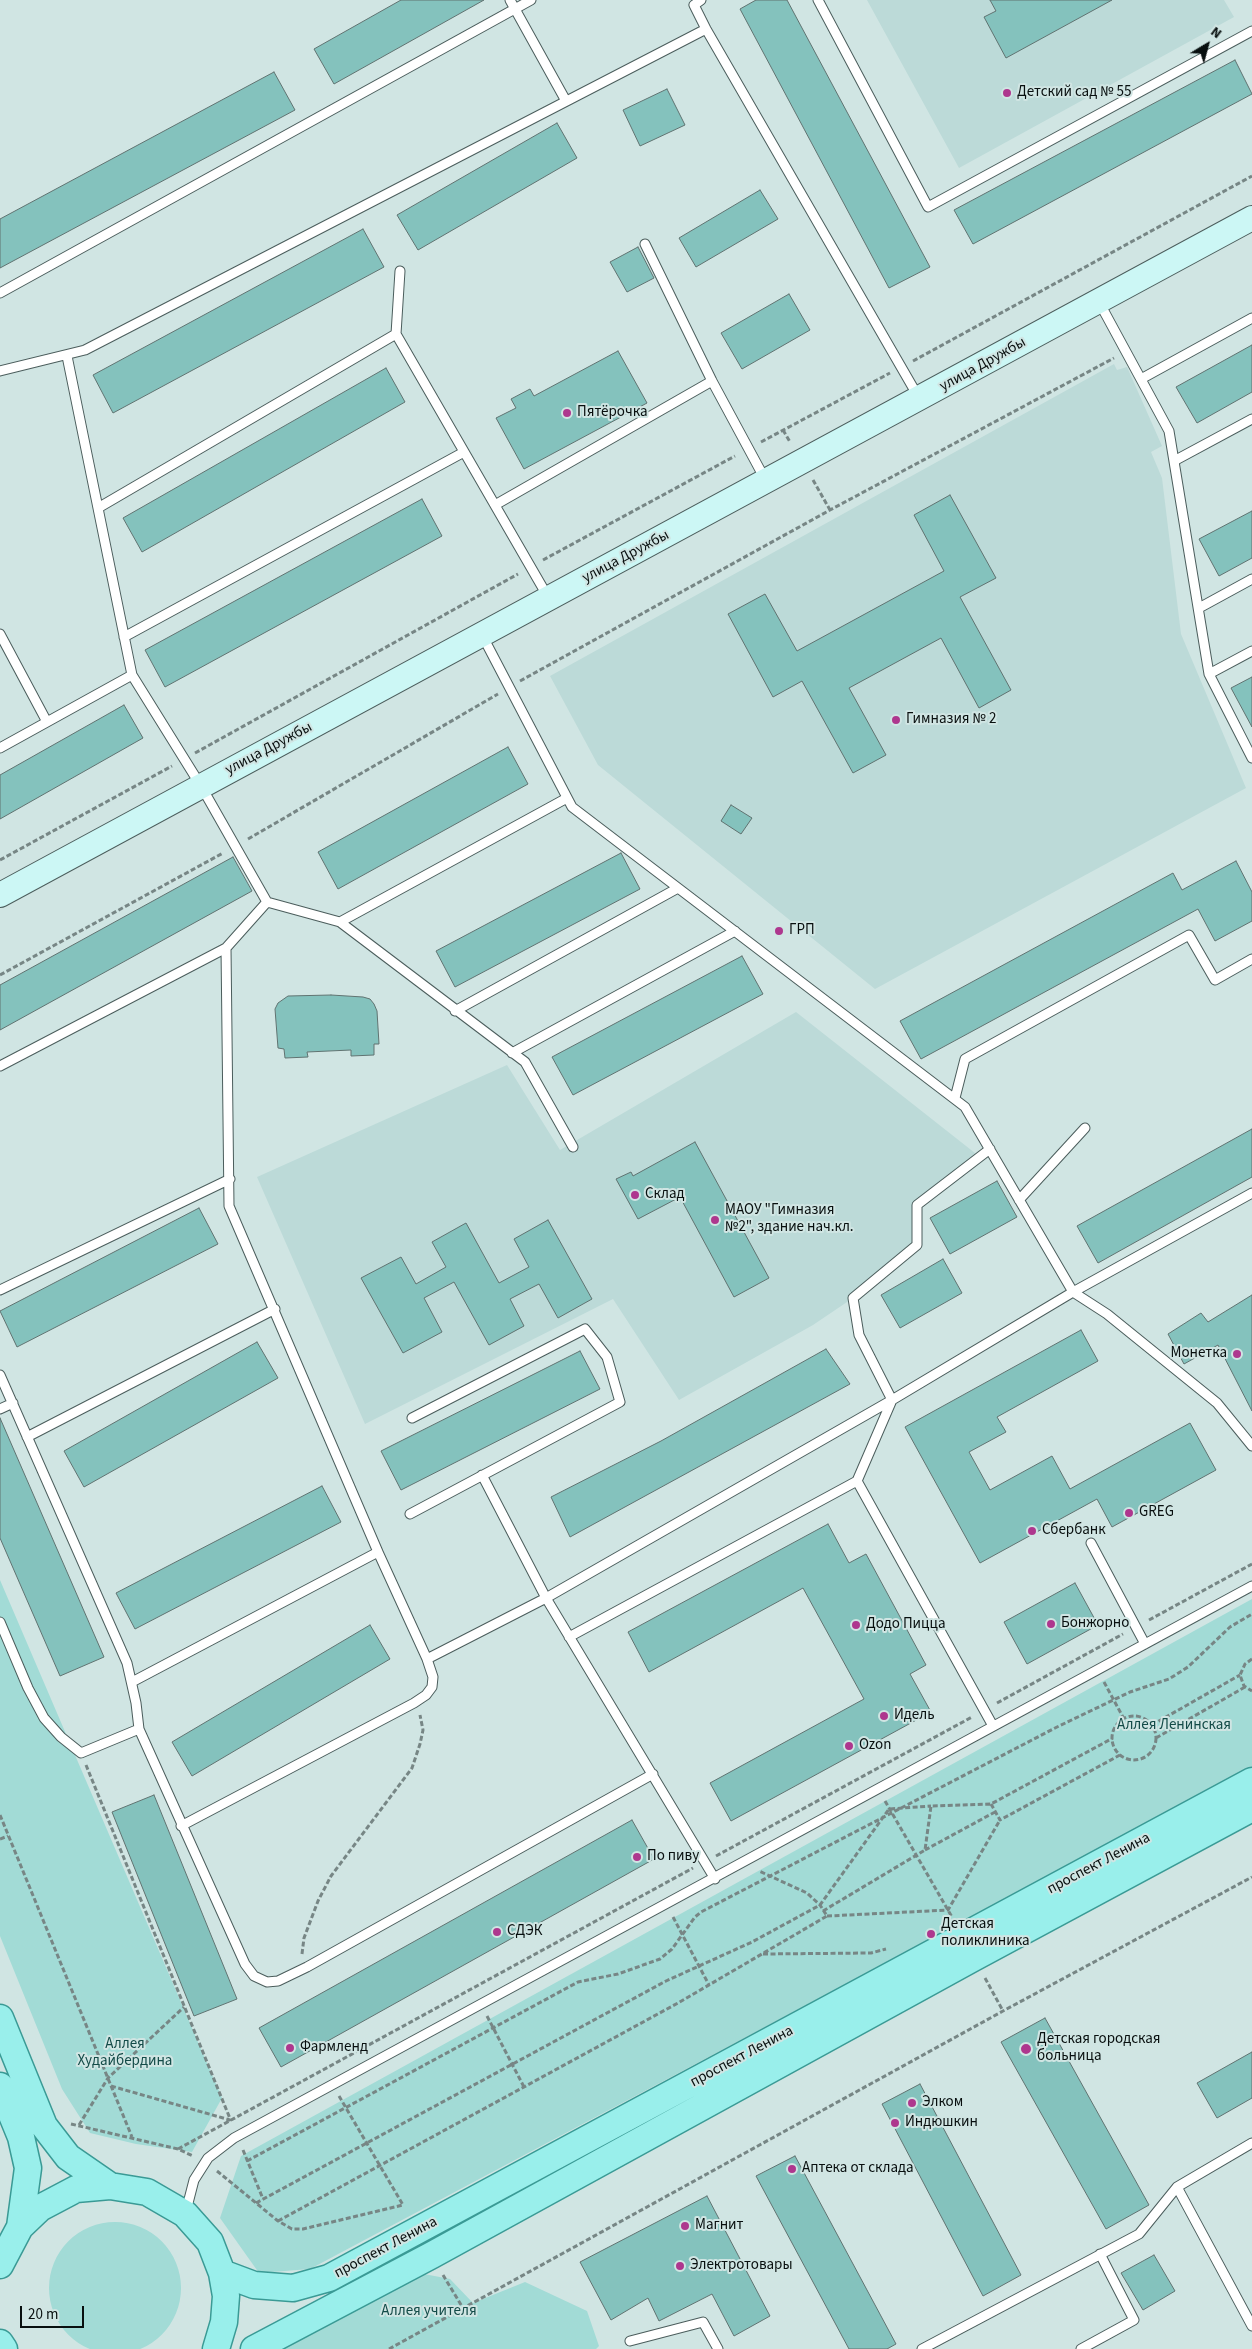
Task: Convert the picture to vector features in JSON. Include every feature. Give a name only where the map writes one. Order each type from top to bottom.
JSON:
[{"type":"main road","name":"улица Дружбы","points":[[0,895],[766,481],[920,400],[1252,218]]},
{"type":"main road","name":"проспект Ленина","points":[[222,2273],[254,2285],[293,2288],[329,2278],[1252,1781]]},
{"type":"main road","name":"проспект Ленина","points":[[254,2349],[1252,1808]]},
{"type":"main road","points":[[0,2018],[44,2126],[68,2157],[110,2186]]},
{"type":"main road","points":[[0,2086],[21,2137],[28,2168],[12,2231],[0,2265]]},
{"type":"main road","points":[[12,2231],[40,2208],[76,2189],[110,2186],[148,2192],[185,2214],[210,2242],[222,2273],[226,2296],[225,2315],[216,2349]]},
{"type":"main road","points":[[0,2343],[4,2349]]},
{"type":"lane","points":[[0,293],[512,4],[532,0]]},
{"type":"lane","points":[[818,0],[928,207],[1252,31]]},
{"type":"lane","points":[[694,2],[706,28],[920,400]]},
{"type":"lane","points":[[512,4],[566,101]]},
{"type":"lane","points":[[0,371],[68,356],[85,350],[706,28]]},
{"type":"lane","points":[[645,244],[712,381],[766,481]]},
{"type":"lane","points":[[400,271],[396,334],[549,599]]},
{"type":"lane","points":[[1098,301],[1170,431],[1209,674],[1252,758]]},
{"type":"lane","points":[[1141,379],[1252,318]]},
{"type":"lane","points":[[98,508],[396,334]]},
{"type":"lane","points":[[68,356],[132,675],[201,786],[267,902],[340,922],[455,1011],[525,1062],[573,1147]]},
{"type":"lane","points":[[495,505],[712,381]]},
{"type":"lane","points":[[1174,461],[1252,419]]},
{"type":"lane","points":[[124,637],[464,452]]},
{"type":"lane","points":[[1199,608],[1252,579]]},
{"type":"lane","points":[[0,634],[47,722]]},
{"type":"lane","points":[[482,635],[572,807],[965,1107],[1073,1292],[1107,1314],[1217,1403],[1252,1446]]},
{"type":"lane","points":[[1209,674],[1252,651]]},
{"type":"lane","points":[[0,748],[132,675]]},
{"type":"lane","points":[[340,922],[567,798]]},
{"type":"lane","points":[[455,1011],[678,888]]},
{"type":"lane","points":[[0,1066],[226,948],[267,902]]},
{"type":"lane","points":[[512,1053],[735,931]]},
{"type":"lane","points":[[955,1098],[965,1059],[1190,935],[1215,980],[1252,959]]},
{"type":"lane","points":[[181,1826],[414,1703],[426,1695],[432,1687],[433,1677],[427,1659],[378,1552],[275,1309],[229,1206],[226,948]]},
{"type":"lane","points":[[1020,1200],[1085,1128]]},
{"type":"lane","points":[[892,1400],[859,1335],[853,1298],[917,1245],[917,1205],[990,1149]]},
{"type":"lane","points":[[0,1290],[230,1179]]},
{"type":"lane","points":[[427,1659],[546,1598],[892,1400],[1073,1292],[1252,1193]]},
{"type":"lane","points":[[27,1436],[275,1309]]},
{"type":"lane","points":[[410,1514],[620,1402],[607,1357],[585,1329],[412,1418]]},
{"type":"lane","points":[[0,1375],[127,1663],[132,1682],[138,1729],[245,1964],[254,1976],[267,1982],[278,1981],[307,1967],[653,1774]]},
{"type":"lane","points":[[569,1638],[857,1481],[892,1400]]},
{"type":"lane","points":[[0,1409],[12,1403]]},
{"type":"lane","points":[[482,1476],[569,1638],[716,1879]]},
{"type":"lane","points":[[857,1481],[993,1726]]},
{"type":"lane","points":[[1091,1543],[1145,1644]]},
{"type":"lane","points":[[132,1682],[378,1552]]},
{"type":"lane","points":[[185,2214],[194,2180],[205,2163],[237,2136],[716,1879],[1252,1586]]},
{"type":"lane","points":[[0,1622],[44,1718],[61,1737],[81,1753],[138,1729]]},
{"type":"lane","points":[[922,2349],[1138,2234],[1178,2187],[1252,2143]]},
{"type":"lane","points":[[1178,2187],[1252,2326]]},
{"type":"lane","points":[[1081,2349],[1134,2320],[1100,2254]]},
{"type":"lane","points":[[630,2341],[703,2322],[718,2349]]},
{"type":"path","points":[[0,860],[530,567],[1252,176]]},
{"type":"path","points":[[0,976],[235,846],[510,687],[830,510],[1126,352]]},
{"type":"path","points":[[809,473],[830,510]]},
{"type":"path","points":[[247,2161],[578,1982],[618,1974],[660,1959],[672,1949],[701,1912],[1114,1700],[1169,1679],[1188,1667],[1230,1627],[1252,1614]]},
{"type":"path","points":[[1088,1653],[1124,1719]]},
{"type":"path","points":[[1152,1725],[1240,1675],[1244,1664],[1252,1659]]},
{"type":"path","points":[[1240,1675],[1245,1687],[1252,1692]]},
{"type":"path","points":[[1156,1738],[1245,1687]]},
{"type":"path","points":[[307,1967],[302,1956],[301,1946],[318,1901],[347,1853],[412,1768],[423,1730],[422,1720],[414,1703]]},
{"type":"path","points":[[1141,1717],[1152,1725],[1156,1738],[1152,1751],[1141,1759],[1127,1759],[1120,1756],[1115,1750],[1114,1728],[1124,1719],[1141,1717]]},
{"type":"path","points":[[889,1808],[991,1804],[1113,1738]]},
{"type":"path","points":[[81,1753],[262,2199]]},
{"type":"path","points":[[948,1910],[1000,1820],[1120,1756]]},
{"type":"path","points":[[869,1773],[955,1922]]},
{"type":"path","points":[[991,1804],[1000,1820]]},
{"type":"path","points":[[925,1850],[931,1806]]},
{"type":"path","points":[[256,2203],[666,1981],[752,1942],[820,1905],[889,1808]]},
{"type":"path","points":[[824,1911],[916,1855],[995,1812]]},
{"type":"path","points":[[0,1815],[132,2137]]},
{"type":"path","points":[[0,1839],[8,1836]]},
{"type":"path","points":[[738,1844],[752,1866],[807,1893],[820,1905],[827,1916]]},
{"type":"path","points":[[390,2349],[1003,2011],[1252,1877]]},
{"type":"path","points":[[657,1888],[709,1985]]},
{"type":"path","points":[[278,2221],[709,1985],[827,1916],[948,1910]]},
{"type":"path","points":[[944,1921],[952,1917]]},
{"type":"path","points":[[762,1954],[871,1953],[890,1948]]},
{"type":"path","points":[[984,1977],[1003,2011]]},
{"type":"path","points":[[472,1988],[524,2087]]},
{"type":"path","points":[[78,2125],[108,2078],[184,2007]]},
{"type":"path","points":[[324,2069],[408,2213]]},
{"type":"path","points":[[111,2086],[231,2120]]},
{"type":"path","points":[[63,2122],[178,2149],[205,2163],[278,2221],[292,2229],[303,2229],[403,2205]]},
{"type":"path","points":[[443,2274],[462,2308]]},
{"type":"shaded area","name":"Детский сад № 55","points":[[867,0],[1224,0],[1234,17],[959,168]]},
{"type":"shaded area","name":"Гимназия № 2","points":[[1114,364],[1117,370],[1127,367],[1162,446],[1151,452],[1162,478],[1181,634],[1246,788],[875,989],[598,765],[550,676]]},
{"type":"shaded area","points":[[796,1012],[980,1157],[917,1205],[917,1245],[853,1298],[813,1325],[679,1400],[613,1299],[365,1424],[257,1177],[507,1065],[560,1150]]},
{"type":"green space","name":"Аллея Худайбердина","points":[[0,1580],[222,2098],[192,2152],[136,2144],[90,2133],[62,2089],[0,1936]]},
{"type":"green space","name":"Аллея Ленинская","points":[[1252,1599],[1252,1768],[310,2269],[259,2273],[220,2218],[241,2156]]},
{"type":"green space","points":[[115,2222],[128,2223],[140,2227],[162,2241],[176,2263],[180,2275],[180,2301],[176,2313],[162,2335],[140,2349],[128,2353],[115,2354],[102,2353],[90,2349],[68,2335],[54,2313],[50,2301],[49,2288],[50,2275],[54,2263],[68,2241],[90,2227],[102,2223]]},
{"type":"green space","name":"Аллея учителя","points":[[424,2274],[450,2279],[473,2303],[525,2282],[587,2311],[599,2346],[596,2349],[275,2349]]},
{"type":"building","points":[[401,0],[484,0],[334,84],[314,49]]},
{"type":"building","points":[[756,0],[787,0],[930,267],[889,288],[740,9]]},
{"type":"building","points":[[990,0],[1112,0],[1006,58],[984,17],[996,11]]},
{"type":"building","points":[[1235,60],[1252,94],[973,244],[954,210]]},
{"type":"building","points":[[274,72],[295,110],[0,268],[0,219]]},
{"type":"building","points":[[667,89],[685,125],[640,146],[623,110]]},
{"type":"building","points":[[557,123],[577,158],[418,250],[397,215]]},
{"type":"building","points":[[760,190],[778,219],[696,267],[679,238]]},
{"type":"building","points":[[363,229],[384,267],[113,413],[93,375]]},
{"type":"building","points":[[638,247],[654,278],[627,292],[610,262]]},
{"type":"building","points":[[789,294],[810,330],[742,369],[721,333]]},
{"type":"building","points":[[1252,345],[1252,392],[1197,423],[1176,387]]},
{"type":"building","name":"Пятёрочка","points":[[618,351],[647,403],[524,469],[496,418],[516,408],[511,399],[530,389],[534,396]]},
{"type":"building","points":[[386,368],[405,402],[142,552],[123,518]]},
{"type":"building","points":[[950,495],[996,578],[960,597],[1011,690],[979,708],[941,638],[849,688],[886,755],[853,773],[802,681],[773,697],[728,614],[765,594],[797,651],[944,571],[914,515]]},
{"type":"building","points":[[422,499],[442,536],[165,687],[145,650]]},
{"type":"building","points":[[1252,511],[1252,558],[1219,576],[1199,539]]},
{"type":"building","points":[[1252,677],[1252,727],[1231,688]]},
{"type":"building","points":[[124,705],[143,738],[0,819],[0,775]]},
{"type":"building","points":[[508,747],[528,784],[338,889],[318,852]]},
{"type":"building","points":[[731,805],[752,818],[741,834],[721,821]]},
{"type":"building","points":[[621,853],[640,889],[455,987],[436,951]]},
{"type":"building","points":[[233,857],[252,891],[0,1030],[0,985]]},
{"type":"building","points":[[1236,861],[1252,892],[1252,921],[1215,941],[1198,909],[921,1059],[900,1021],[1173,873],[1182,890]]},
{"type":"building","points":[[742,956],[763,994],[573,1095],[552,1057]]},
{"type":"building","points":[[331,995],[363,997],[370,999],[374,1004],[377,1011],[379,1044],[374,1044],[374,1055],[351,1056],[351,1050],[307,1052],[308,1057],[285,1058],[284,1049],[278,1048],[275,1009],[278,1003],[288,996]]},
{"type":"building","points":[[1252,1129],[1252,1177],[1098,1263],[1077,1226]]},
{"type":"building","name":"МАОУ \"Гимназия №2\", здание нач.кл.","points":[[695,1142],[769,1278],[734,1297],[680,1197],[638,1219],[616,1179],[631,1172],[633,1176]]},
{"type":"building","points":[[997,1181],[1017,1217],[950,1254],[930,1218]]},
{"type":"building","points":[[199,1208],[218,1244],[17,1347],[0,1311]]},
{"type":"building","points":[[548,1220],[592,1299],[558,1318],[539,1284],[510,1299],[524,1326],[489,1345],[454,1282],[424,1298],[442,1332],[403,1353],[361,1278],[401,1257],[416,1284],[446,1267],[432,1242],[466,1223],[499,1283],[529,1267],[514,1239]]},
{"type":"building","points":[[943,1259],[962,1293],[900,1328],[881,1295]]},
{"type":"building","name":"Монетка","points":[[1252,1295],[1252,1411],[1218,1345],[1184,1364],[1168,1334],[1201,1313],[1208,1322]]},
{"type":"building","points":[[1081,1330],[1098,1361],[997,1417],[1006,1432],[969,1452],[990,1490],[1052,1456],[1070,1489],[1190,1423],[1216,1470],[1112,1527],[1097,1499],[980,1563],[905,1427]]},
{"type":"building","points":[[257,1342],[278,1378],[84,1487],[64,1451]]},
{"type":"building","points":[[826,1349],[850,1384],[570,1537],[551,1497],[661,1441]]},
{"type":"building","points":[[580,1351],[600,1389],[401,1490],[381,1451]]},
{"type":"building","points":[[0,1418],[104,1657],[60,1676],[0,1538]]},
{"type":"building","points":[[322,1486],[341,1522],[135,1629],[116,1593]]},
{"type":"building","points":[[828,1524],[849,1563],[866,1554],[926,1665],[910,1674],[931,1712],[731,1821],[710,1783],[864,1699],[803,1588],[649,1672],[628,1632]]},
{"type":"building","name":"Бонжорно","points":[[1075,1583],[1098,1625],[1027,1664],[1004,1622]]},
{"type":"building","points":[[370,1625],[390,1659],[192,1776],[172,1742]]},
{"type":"building","points":[[154,1795],[237,1999],[194,2016],[112,1812]]},
{"type":"building","points":[[632,1820],[654,1859],[281,2067],[259,2028]]},
{"type":"building","points":[[1045,2018],[1149,2205],[1106,2229],[1001,2042]]},
{"type":"building","points":[[1252,2052],[1252,2098],[1217,2118],[1197,2083]]},
{"type":"building","points":[[920,2084],[1021,2275],[983,2296],[882,2104]]},
{"type":"building","points":[[795,2156],[896,2344],[887,2349],[849,2349],[756,2176]]},
{"type":"building","points":[[707,2196],[770,2316],[734,2336],[712,2294],[659,2321],[648,2298],[611,2320],[580,2262]]},
{"type":"building","points":[[1154,2255],[1175,2291],[1143,2310],[1121,2273]]},
{"type":"place","name":"Детский сад № 55","points":[[1007,93]]},
{"type":"place","name":"Пятёрочка","points":[[567,413]]},
{"type":"place","name":"Гимназия № 2","points":[[896,720]]},
{"type":"place","name":"ГРП","points":[[779,931]]},
{"type":"place","name":"Склад","points":[[635,1195]]},
{"type":"place","name":"МАОУ \"Гимназия №2\", здание нач.кл.","points":[[715,1220]]},
{"type":"place","name":"Монетка","points":[[1237,1354]]},
{"type":"place","name":"GREG","points":[[1129,1513]]},
{"type":"place","name":"Сбербанк","points":[[1032,1531]]},
{"type":"place","name":"Бонжорно","points":[[1051,1624]]},
{"type":"place","name":"Додо Пицца","points":[[856,1625]]},
{"type":"place","name":"Идель","points":[[884,1716]]},
{"type":"place","name":"Ozon","points":[[849,1746]]},
{"type":"place","name":"По пиву","points":[[637,1857]]},
{"type":"place","name":"СДЭК","points":[[497,1932]]},
{"type":"place","name":"Детская поликлиника","points":[[931,1934]]},
{"type":"place","name":"Фармленд","points":[[290,2048]]},
{"type":"place","name":"Детская городская больница","points":[[1026,2049]]},
{"type":"place","name":"Элком","points":[[912,2103]]},
{"type":"place","name":"Индюшкин","points":[[895,2123]]},
{"type":"place","name":"Аптека от склада","points":[[792,2169]]},
{"type":"place","name":"Магнит","points":[[685,2226]]},
{"type":"place","name":"Электротовары","points":[[680,2266]]}]
